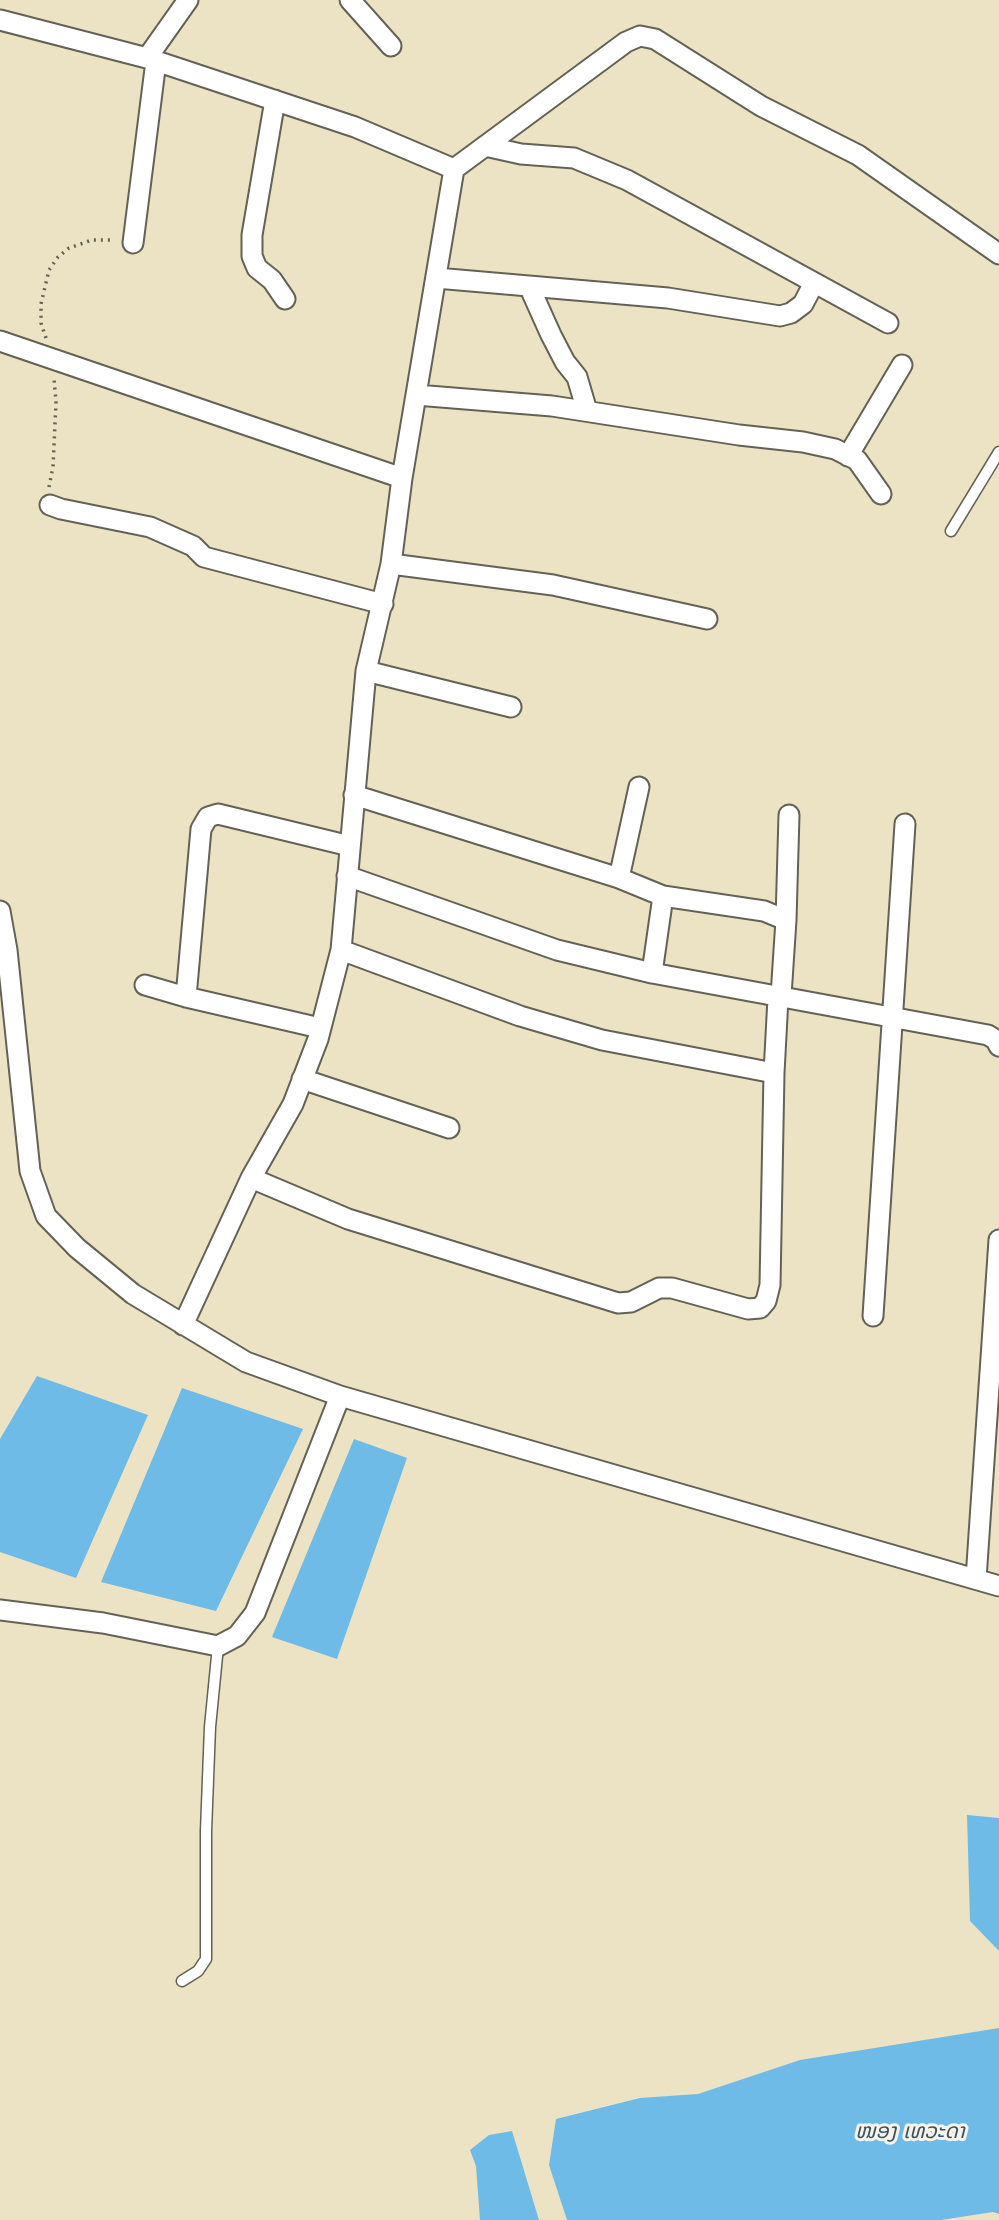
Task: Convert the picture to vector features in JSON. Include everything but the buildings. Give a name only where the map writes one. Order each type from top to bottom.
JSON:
[{"type":"street","points":[[133,243],[152,60],[188,0]]},
{"type":"street","points":[[350,0],[391,46]]},
{"type":"street","points":[[0,20],[152,60],[275,100],[355,127],[454,169]]},
{"type":"street","points":[[183,1325],[251,1178],[293,1104],[320,1028],[341,950],[366,671],[391,564],[402,478],[454,169],[626,42],[640,37],[655,39],[761,106],[858,155],[999,254]]},
{"type":"street","points":[[275,100],[252,235],[252,256],[257,268],[272,280],[285,299]]},
{"type":"street","points":[[485,146],[521,154],[574,158],[627,180],[888,323]]},
{"type":"street","points":[[436,278],[668,298],[780,316],[791,313],[803,304],[814,283]]},
{"type":"street","points":[[529,286],[560,353],[576,377],[587,411]]},
{"type":"street","points":[[0,341],[402,478]]},
{"type":"street","points":[[848,456],[902,365]]},
{"type":"street","points":[[416,395],[587,411],[739,435],[803,442],[835,449],[857,460],[881,494]]},
{"type":"street","points":[[50,505],[150,527],[193,545],[204,557],[383,604]]},
{"type":"street","points":[[391,564],[553,585],[707,620]]},
{"type":"street","points":[[366,671],[511,708]]},
{"type":"street","points":[[619,878],[639,788]]},
{"type":"street","points":[[354,795],[619,878],[663,896],[764,911],[786,920]]},
{"type":"street","points":[[186,997],[201,829],[208,817],[218,814],[350,846]]},
{"type":"street","points":[[251,1178],[348,1219],[618,1303],[631,1302],[659,1288],[673,1288],[748,1309],[760,1308],[766,1301],[770,1285],[774,1073],[786,920],[789,815]]},
{"type":"street","points":[[873,1316],[905,824]]},
{"type":"street","points":[[347,876],[556,950],[652,973],[988,1035],[996,1040],[999,1046]]},
{"type":"street","points":[[652,973],[663,896]]},
{"type":"street","points":[[0,911],[7,950],[30,1171],[46,1216],[77,1248],[133,1294],[246,1362],[340,1396],[999,1586]]},
{"type":"street","points":[[341,950],[520,1016],[602,1040],[774,1073]]},
{"type":"street","points":[[145,985],[320,1028]]},
{"type":"street","points":[[302,1079],[449,1128]]},
{"type":"street","points":[[976,1579],[999,1240]]},
{"type":"street","points":[[0,1610],[103,1623],[219,1646],[237,1636],[255,1613],[340,1396]]},
{"type":"lane","points":[[951,531],[999,452]]},
{"type":"lane","points":[[182,1981],[198,1972],[206,1959],[208,1766],[219,1646]]},
{"type":"water","points":[[37,1376],[148,1415],[76,1578],[0,1552],[0,1439]]},
{"type":"water","points":[[182,1388],[303,1429],[216,1611],[101,1582]]},
{"type":"water","points":[[354,1439],[407,1458],[337,1659],[272,1637]]},
{"type":"water","points":[[967,1815],[999,1818],[999,1951],[970,1921]]},
{"type":"water","name":"ໜອງ ເທວະດາ","points":[[999,2028],[999,2214],[993,2212],[941,2220],[567,2220],[549,2165],[556,2119],[640,2098],[698,2094],[800,2060]]},
{"type":"water","points":[[512,2131],[539,2220],[480,2220],[476,2166],[470,2150],[489,2135]]}]
